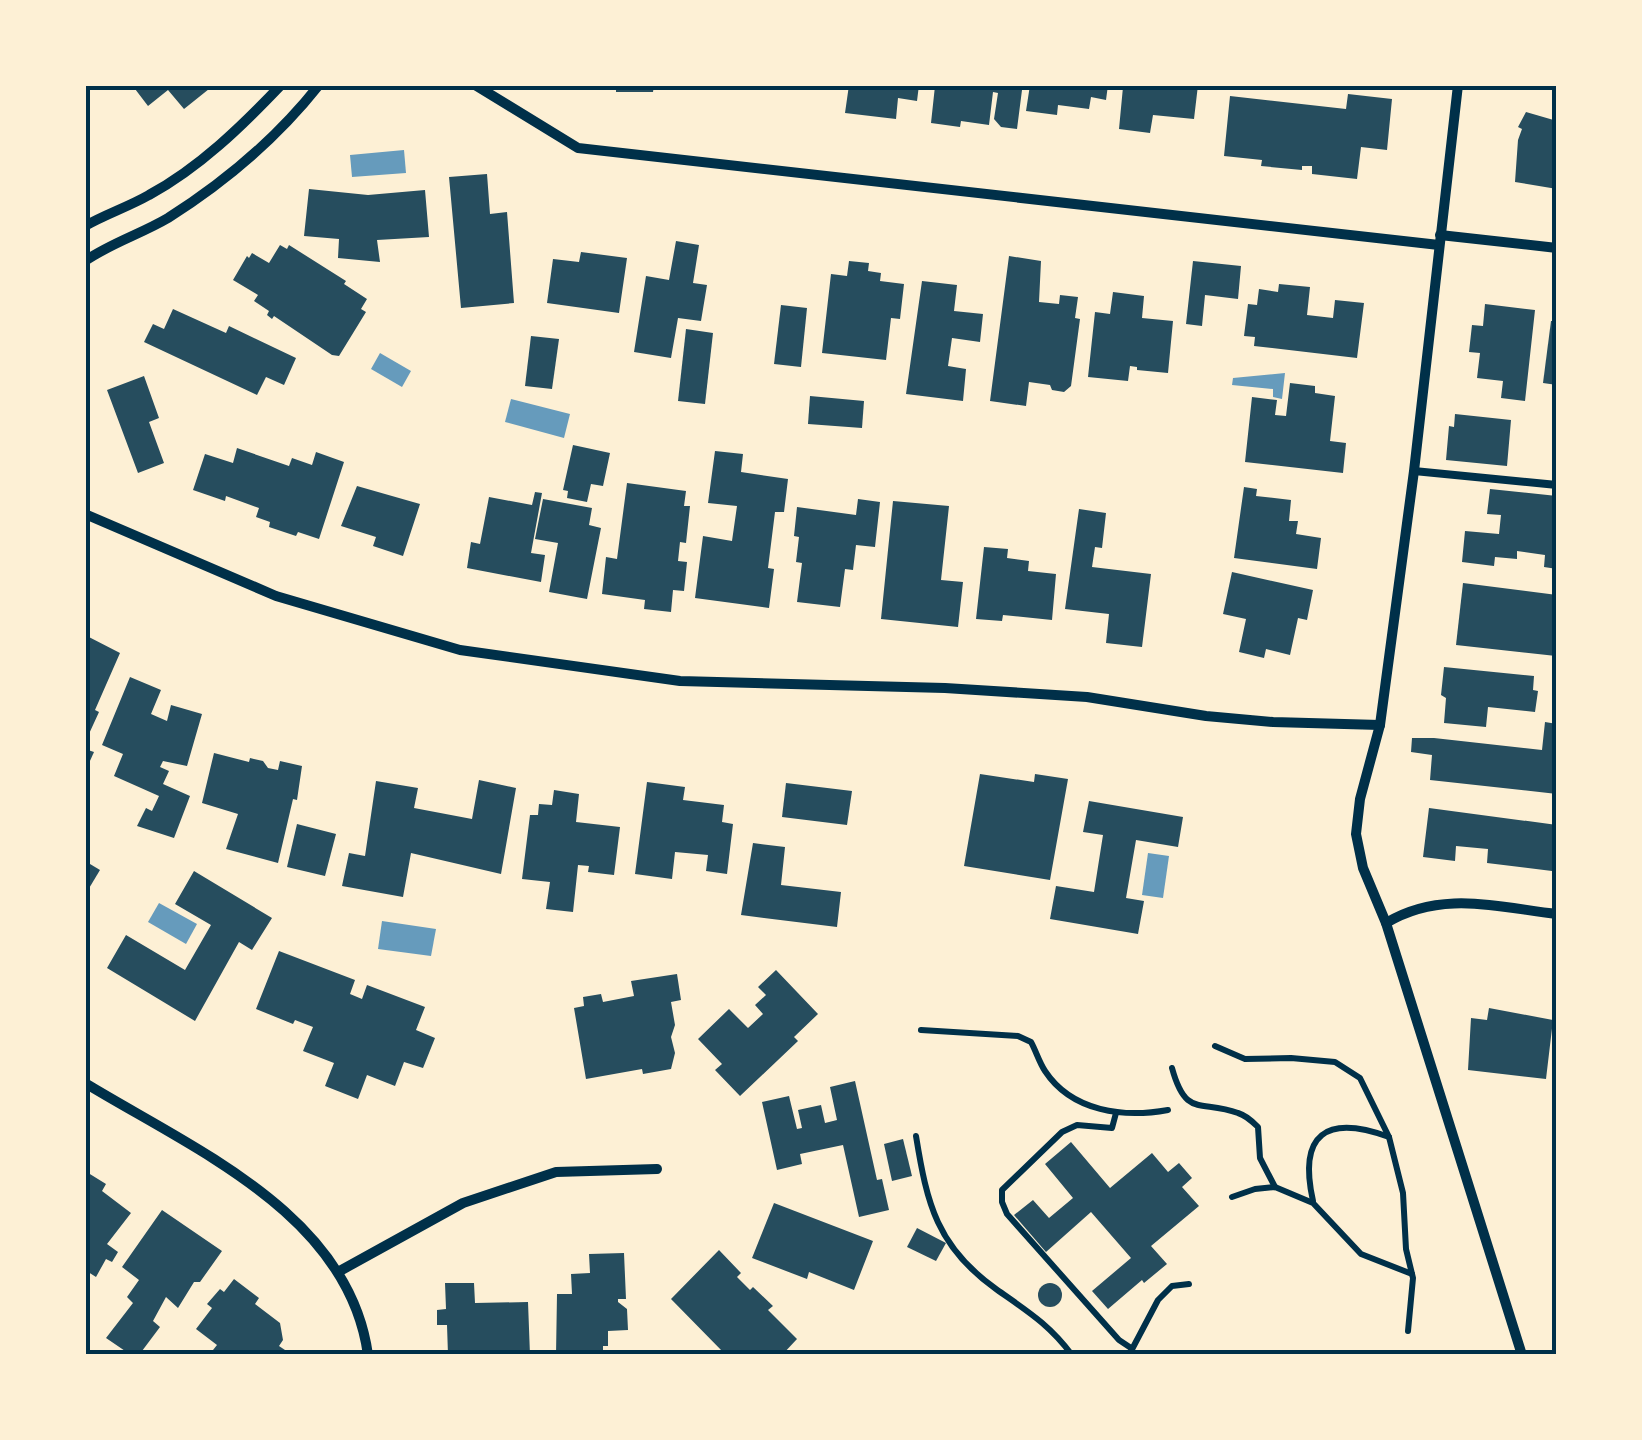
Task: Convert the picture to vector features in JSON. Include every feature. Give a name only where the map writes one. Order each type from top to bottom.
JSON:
[{"type":"street","points":[[85,226],[149,195],[193,167],[281,85]]},
{"type":"street","points":[[85,260],[163,220],[210,190],[248,159],[320,85]]},
{"type":"street","points":[[475,85],[578,148],[1440,240],[1557,248]]},
{"type":"street","points":[[1458,85],[1414,471],[1380,725],[1360,799],[1356,834],[1363,868],[1386,922],[1522,1355]]},
{"type":"street","points":[[85,514],[276,596],[460,650],[680,682],[945,688],[1087,697],[1273,722],[1380,725]]},
{"type":"street","points":[[1386,922],[1410,908],[1447,902],[1557,914]]},
{"type":"street","points":[[85,1083],[251,1184],[318,1242],[354,1303],[368,1355]]},
{"type":"street","points":[[338,1272],[463,1203],[556,1172],[657,1169]]},
{"type":"lane","points":[[1414,471],[1557,486]]},
{"type":"path","points":[[921,1030],[998,1034],[1031,1042],[1046,1073],[1072,1097],[1132,1116],[1168,1110]]},
{"type":"path","points":[[1215,1046],[1246,1059],[1335,1062],[1360,1078],[1389,1137],[1402,1193],[1406,1250],[1412,1274],[1408,1331]]},
{"type":"path","points":[[1172,1068],[1178,1088],[1192,1104],[1240,1113],[1258,1127],[1260,1158],[1275,1187]]},
{"type":"path","points":[[1116,1113],[1112,1128],[1077,1125],[1062,1132],[1002,1190],[1007,1214],[1130,1352],[1158,1300],[1172,1286],[1189,1284]]},
{"type":"path","points":[[1314,1203],[1307,1162],[1322,1134],[1340,1126],[1364,1128],[1389,1137]]},
{"type":"path","points":[[916,1136],[927,1199],[964,1262],[1054,1331],[1072,1355]]},
{"type":"path","points":[[1232,1197],[1275,1187],[1314,1203],[1361,1254],[1412,1274]]},
{"type":"water","points":[[404,150],[406,173],[352,177],[350,155]]},
{"type":"water","points":[[380,353],[411,371],[402,387],[371,369]]},
{"type":"water","points":[[1285,373],[1282,399],[1273,397],[1273,389],[1232,385],[1233,378]]},
{"type":"water","points":[[511,399],[570,414],[564,438],[505,422]]},
{"type":"water","points":[[1148,853],[1169,856],[1163,898],[1142,895]]},
{"type":"water","points":[[159,903],[197,924],[186,944],[148,922]]},
{"type":"water","points":[[382,921],[436,929],[431,956],[378,949]]},
{"type":"building","points":[[132,85],[206,85],[209,89],[184,109],[168,90],[148,106]]},
{"type":"building","points":[[616,85],[654,85],[653,92],[616,92]]},
{"type":"building","points":[[849,85],[919,85],[917,101],[898,98],[896,119],[845,113]]},
{"type":"building","points":[[1019,85],[1022,90],[1017,129],[1001,127],[994,119],[998,93],[993,92],[989,125],[961,121],[960,127],[931,123],[935,86]]},
{"type":"building","points":[[1030,85],[1108,85],[1106,100],[1091,97],[1089,109],[1058,105],[1057,115],[1026,111]]},
{"type":"building","points":[[1198,85],[1194,119],[1153,115],[1150,133],[1119,129],[1123,87]]},
{"type":"building","points":[[1348,94],[1392,99],[1387,150],[1361,147],[1357,179],[1312,174],[1312,166],[1302,166],[1302,170],[1261,166],[1262,160],[1224,156],[1230,96],[1346,109]]},
{"type":"building","points":[[1526,112],[1557,121],[1557,189],[1515,182],[1522,129],[1518,127]]},
{"type":"building","points":[[487,174],[490,214],[507,212],[514,303],[461,308],[449,177]]},
{"type":"building","points":[[309,189],[368,195],[425,190],[429,237],[377,240],[380,262],[338,258],[339,239],[304,236]]},
{"type":"building","points":[[676,241],[699,245],[693,283],[707,285],[701,321],[678,318],[671,358],[634,352],[646,276],[669,280]]},
{"type":"building","points":[[280,245],[287,249],[289,245],[367,299],[361,309],[366,312],[339,356],[274,316],[272,319],[267,315],[269,311],[254,301],[258,295],[233,280],[247,256],[252,253],[269,263]]},
{"type":"building","points":[[581,252],[627,258],[619,313],[547,303],[553,259],[579,262]]},
{"type":"building","points":[[1009,256],[1041,261],[1039,302],[1059,304],[1060,295],[1078,297],[1075,318],[1080,319],[1071,386],[1064,392],[1029,382],[1026,406],[990,401]]},
{"type":"building","points":[[849,261],[869,263],[868,271],[881,273],[880,281],[904,284],[900,319],[891,318],[886,360],[822,353],[831,274],[847,276]]},
{"type":"building","points":[[1193,261],[1241,266],[1238,299],[1205,295],[1202,326],[1186,324]]},
{"type":"building","points":[[922,281],[957,285],[954,311],[983,314],[980,342],[952,338],[948,366],[966,369],[963,401],[906,394]]},
{"type":"building","points":[[1279,284],[1310,287],[1307,315],[1333,318],[1335,300],[1364,303],[1357,358],[1254,346],[1255,337],[1244,336],[1248,304],[1257,305],[1259,289],[1278,292]]},
{"type":"building","points":[[1113,292],[1144,296],[1142,318],[1173,321],[1168,373],[1130,366],[1128,381],[1088,377],[1095,312],[1110,314]]},
{"type":"building","points":[[1485,304],[1535,310],[1525,401],[1501,398],[1503,381],[1477,378],[1480,353],[1469,352],[1472,325],[1483,326]]},
{"type":"building","points":[[781,305],[807,308],[801,367],[774,364]]},
{"type":"building","points":[[173,309],[226,333],[229,326],[296,358],[284,385],[266,377],[257,395],[144,342],[153,324],[164,329]]},
{"type":"building","points":[[1551,321],[1557,321],[1557,385],[1543,383]]},
{"type":"building","points":[[686,329],[713,333],[705,404],[678,401]]},
{"type":"building","points":[[531,336],[559,339],[552,389],[525,386]]},
{"type":"building","points":[[144,376],[159,418],[149,422],[164,463],[138,473],[107,390]]},
{"type":"building","points":[[1290,383],[1315,386],[1315,393],[1335,396],[1330,441],[1346,443],[1343,473],[1245,462],[1252,397],[1277,400],[1275,415],[1286,416]]},
{"type":"building","points":[[810,396],[864,401],[862,428],[808,424]]},
{"type":"building","points":[[1455,414],[1511,420],[1507,466],[1446,460],[1449,426],[1454,427]]},
{"type":"building","points":[[573,445],[610,453],[603,486],[591,484],[587,502],[567,498],[568,491],[563,490]]},
{"type":"building","points":[[237,448],[289,466],[292,458],[312,465],[316,452],[344,462],[319,539],[269,527],[270,522],[256,517],[259,508],[193,490],[205,454],[233,463]]},
{"type":"building","points":[[715,451],[743,454],[741,472],[788,479],[784,512],[775,512],[768,568],[774,569],[769,608],[695,598],[703,536],[732,541],[737,506],[708,503]]},
{"type":"building","points":[[627,483],[686,491],[684,506],[690,506],[686,543],[680,542],[678,561],[687,562],[684,591],[673,590],[671,612],[644,609],[645,600],[602,594],[606,557],[617,559]]},
{"type":"building","points":[[357,486],[420,504],[403,556],[373,546],[376,537],[341,526]]},
{"type":"building","points":[[1244,487],[1257,489],[1256,496],[1291,500],[1289,521],[1298,521],[1296,534],[1321,538],[1317,569],[1234,558]]},
{"type":"building","points":[[1490,489],[1557,496],[1557,569],[1544,567],[1545,555],[1517,551],[1517,559],[1495,557],[1494,566],[1462,562],[1465,531],[1499,534],[1501,515],[1487,514]]},
{"type":"building","points":[[535,492],[542,493],[531,553],[545,555],[541,582],[467,568],[471,542],[480,544],[489,497],[532,505]]},
{"type":"building","points":[[543,499],[592,508],[589,525],[601,528],[587,599],[549,592],[558,543],[535,539]]},
{"type":"building","points":[[858,499],[880,502],[875,547],[856,545],[853,570],[845,569],[840,607],[797,602],[802,563],[796,562],[797,507],[856,515]]},
{"type":"building","points":[[893,501],[949,506],[941,580],[963,582],[958,627],[881,619]]},
{"type":"building","points":[[1079,509],[1106,513],[1102,548],[1095,547],[1092,567],[1151,574],[1142,647],[1106,643],[1109,614],[1065,609]]},
{"type":"building","points":[[984,547],[1008,549],[1007,558],[1029,561],[1028,571],[1056,574],[1052,620],[1003,615],[1002,621],[976,619]]},
{"type":"building","points":[[1232,572],[1313,590],[1307,620],[1298,618],[1290,655],[1266,649],[1264,658],[1239,652],[1246,619],[1223,614]]},
{"type":"building","points":[[1463,583],[1557,595],[1556,656],[1456,645]]},
{"type":"building","points":[[85,635],[120,653],[88,736],[85,734]]},
{"type":"building","points":[[1444,667],[1534,676],[1533,690],[1538,691],[1535,712],[1488,707],[1486,727],[1444,723]]},
{"type":"building","points":[[130,677],[161,690],[151,714],[167,721],[171,705],[202,714],[187,766],[163,761],[160,767],[169,771],[163,784],[190,796],[174,838],[137,826],[146,808],[152,811],[159,796],[114,776],[123,754],[102,745]]},
{"type":"building","points":[[1545,722],[1557,724],[1557,794],[1430,780],[1432,755],[1411,752],[1412,738],[1542,750]]},
{"type":"building","points":[[85,749],[94,752],[85,772]]},
{"type":"building","points":[[214,753],[249,762],[250,758],[263,761],[268,768],[278,770],[280,761],[302,766],[297,800],[293,799],[278,863],[226,849],[238,814],[202,803]]},
{"type":"building","points":[[980,774],[1034,782],[1035,774],[1068,779],[1050,880],[964,866]]},
{"type":"building","points":[[479,780],[516,788],[501,874],[411,853],[403,897],[342,886],[349,853],[365,856],[376,781],[418,788],[414,808],[472,819]]},
{"type":"building","points":[[647,782],[685,787],[683,800],[724,805],[722,822],[733,824],[727,874],[706,871],[708,855],[675,852],[672,879],[635,874]]},
{"type":"building","points":[[786,783],[852,791],[847,825],[782,817]]},
{"type":"building","points":[[554,790],[579,794],[576,822],[620,827],[614,875],[588,872],[589,866],[578,865],[573,912],[546,909],[550,882],[522,879],[530,815],[538,815],[539,804],[552,805]]},
{"type":"building","points":[[1089,801],[1183,817],[1178,847],[1136,840],[1126,898],[1144,901],[1138,934],[1050,919],[1056,886],[1094,892],[1103,835],[1083,832]]},
{"type":"building","points":[[1429,808],[1557,825],[1552,871],[1487,863],[1488,849],[1456,846],[1455,861],[1423,857]]},
{"type":"building","points":[[297,824],[336,834],[325,876],[287,867]]},
{"type":"building","points":[[753,843],[785,847],[781,885],[841,892],[837,927],[741,915]]},
{"type":"building","points":[[85,861],[100,870],[85,895]]},
{"type":"building","points":[[194,871],[272,918],[252,950],[239,942],[195,1021],[107,968],[126,935],[185,970],[211,925],[175,904]]},
{"type":"building","points":[[279,951],[355,980],[350,994],[362,999],[367,985],[425,1007],[416,1030],[435,1038],[423,1068],[404,1062],[395,1086],[367,1075],[358,1099],[325,1086],[334,1063],[303,1051],[313,1027],[295,1020],[293,1024],[256,1009]]},
{"type":"building","points":[[776,970],[818,1014],[794,1037],[798,1041],[740,1096],[715,1070],[722,1064],[698,1039],[729,1009],[748,1028],[763,1014],[755,1005],[766,995],[758,987]]},
{"type":"building","points":[[677,974],[681,1000],[671,1002],[675,1053],[671,1069],[643,1074],[642,1069],[586,1079],[574,1008],[584,1006],[583,997],[601,994],[603,1002],[634,996],[631,981]]},
{"type":"building","points":[[1489,1008],[1553,1020],[1546,1079],[1468,1070],[1471,1018],[1487,1020]]},
{"type":"building","points":[[855,1081],[877,1180],[882,1179],[889,1210],[859,1217],[843,1145],[800,1154],[802,1164],[777,1170],[762,1102],[789,1096],[797,1129],[802,1128],[798,1110],[821,1105],[825,1123],[837,1120],[830,1087]]},
{"type":"building","points":[[903,1139],[912,1176],[892,1181],[884,1144]]},
{"type":"building","points":[[1071,1142],[1110,1188],[1152,1153],[1168,1172],[1179,1163],[1192,1178],[1182,1187],[1199,1206],[1151,1246],[1167,1264],[1108,1309],[1092,1291],[1131,1258],[1091,1212],[1046,1252],[1014,1215],[1033,1200],[1049,1218],[1073,1198],[1045,1164]]},
{"type":"building","points":[[85,1171],[106,1184],[102,1191],[131,1213],[107,1244],[118,1252],[112,1262],[106,1259],[96,1277],[85,1270]]},
{"type":"building","points":[[774,1203],[873,1241],[854,1290],[809,1272],[807,1279],[752,1258]]},
{"type":"building","points":[[162,1210],[222,1251],[200,1282],[194,1282],[178,1308],[166,1297],[153,1321],[160,1327],[139,1355],[131,1355],[106,1338],[133,1303],[127,1297],[139,1280],[122,1267]]},
{"type":"building","points":[[917,1228],[946,1243],[936,1261],[907,1247]]},
{"type":"building","points":[[719,1250],[741,1273],[737,1277],[773,1306],[768,1310],[797,1339],[782,1355],[720,1355],[723,1352],[671,1299]]},
{"type":"building","points":[[624,1253],[626,1299],[618,1302],[627,1309],[628,1330],[608,1331],[608,1346],[603,1346],[603,1354],[556,1355],[557,1294],[572,1294],[571,1274],[590,1273],[589,1254]]},
{"type":"building","points":[[234,1279],[259,1298],[255,1304],[280,1323],[283,1340],[279,1346],[285,1350],[281,1355],[209,1355],[217,1345],[196,1329],[212,1308],[207,1304]]},
{"type":"building","points":[[445,1283],[474,1283],[475,1303],[528,1302],[530,1355],[448,1355],[447,1325],[437,1325],[437,1310],[446,1309]]},
{"type":"building","points":[[1050,1283],[1062,1295],[1050,1307],[1038,1295]]}]
